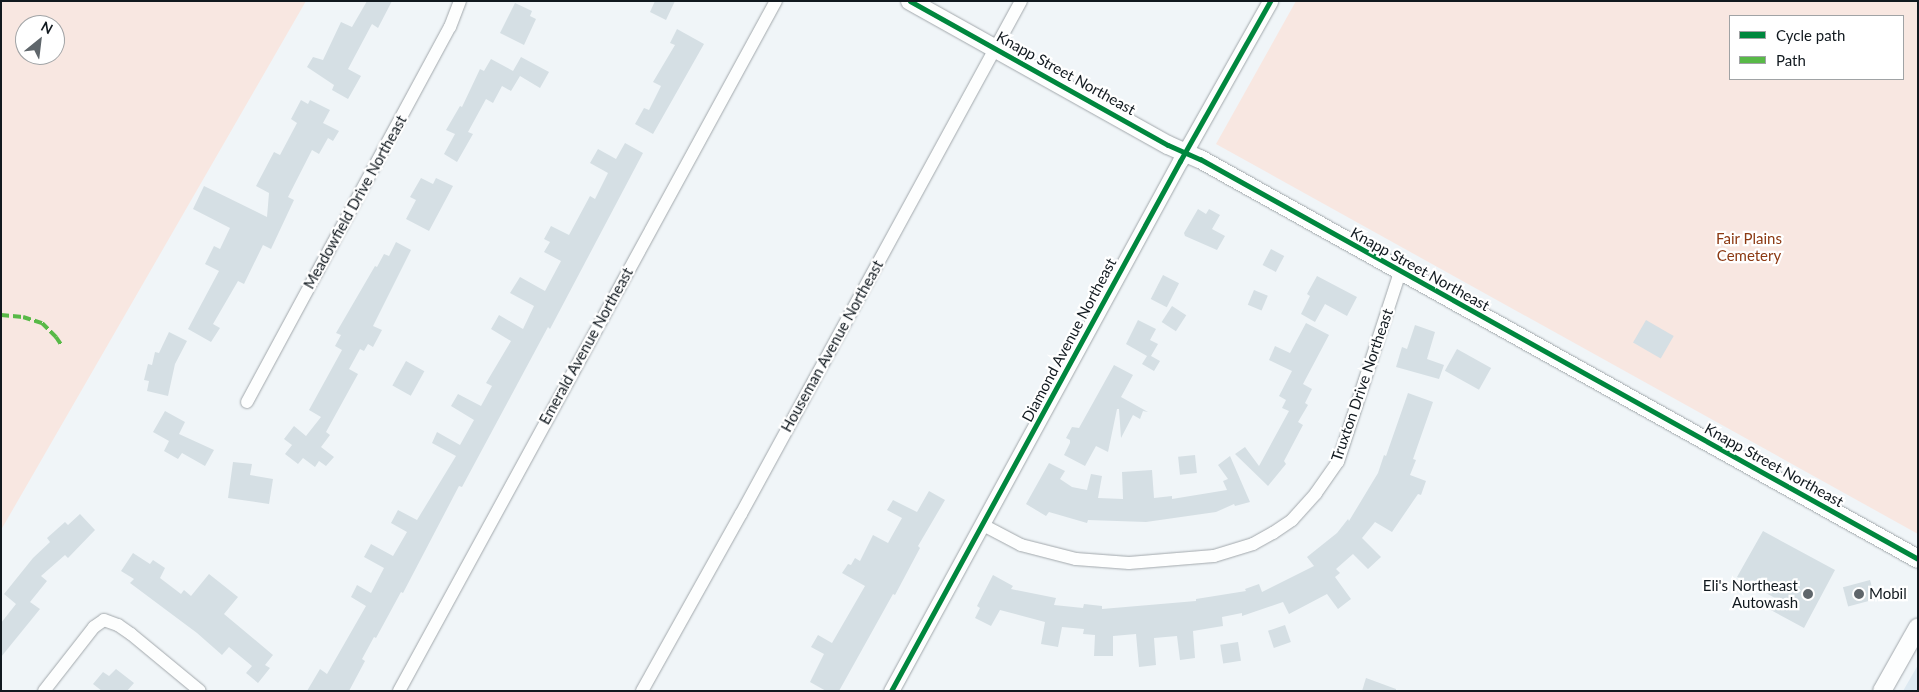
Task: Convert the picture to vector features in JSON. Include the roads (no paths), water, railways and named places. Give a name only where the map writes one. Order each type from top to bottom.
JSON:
[{"type":"main road","name":"Knapp Street Northeast","points":[[910,1],[1918,559]]},
{"type":"main road","points":[[1882,691],[1918,627]]},
{"type":"street","name":"Meadowfield Drive Northeast","points":[[247,402],[450,27],[460,1]]},
{"type":"street","name":"Emerald Avenue Northeast","points":[[399,691],[776,1]]},
{"type":"street","name":"Houseman Avenue Northeast","points":[[642,691],[741,514],[1021,1]]},
{"type":"street","name":"Diamond Avenue Northeast","points":[[891,691],[1185,152],[1270,1]]},
{"type":"street","name":"Truxton Drive Northeast","points":[[983,525],[1021,545],[1076,559],[1129,563],[1214,556],[1253,544],[1273,533],[1292,520],[1310,500],[1338,462],[1400,272]]},
{"type":"street","points":[[44,691],[94,627],[104,620],[118,625],[131,634],[200,691]]},
{"type":"place","name":"Eli's Northeast Autowash","points":[[1808,594]]},
{"type":"place","name":"Mobil","points":[[1859,594]]},
{"type":"park label","name":"Fair Plains Cemetery","points":[[1749,246]]}]
